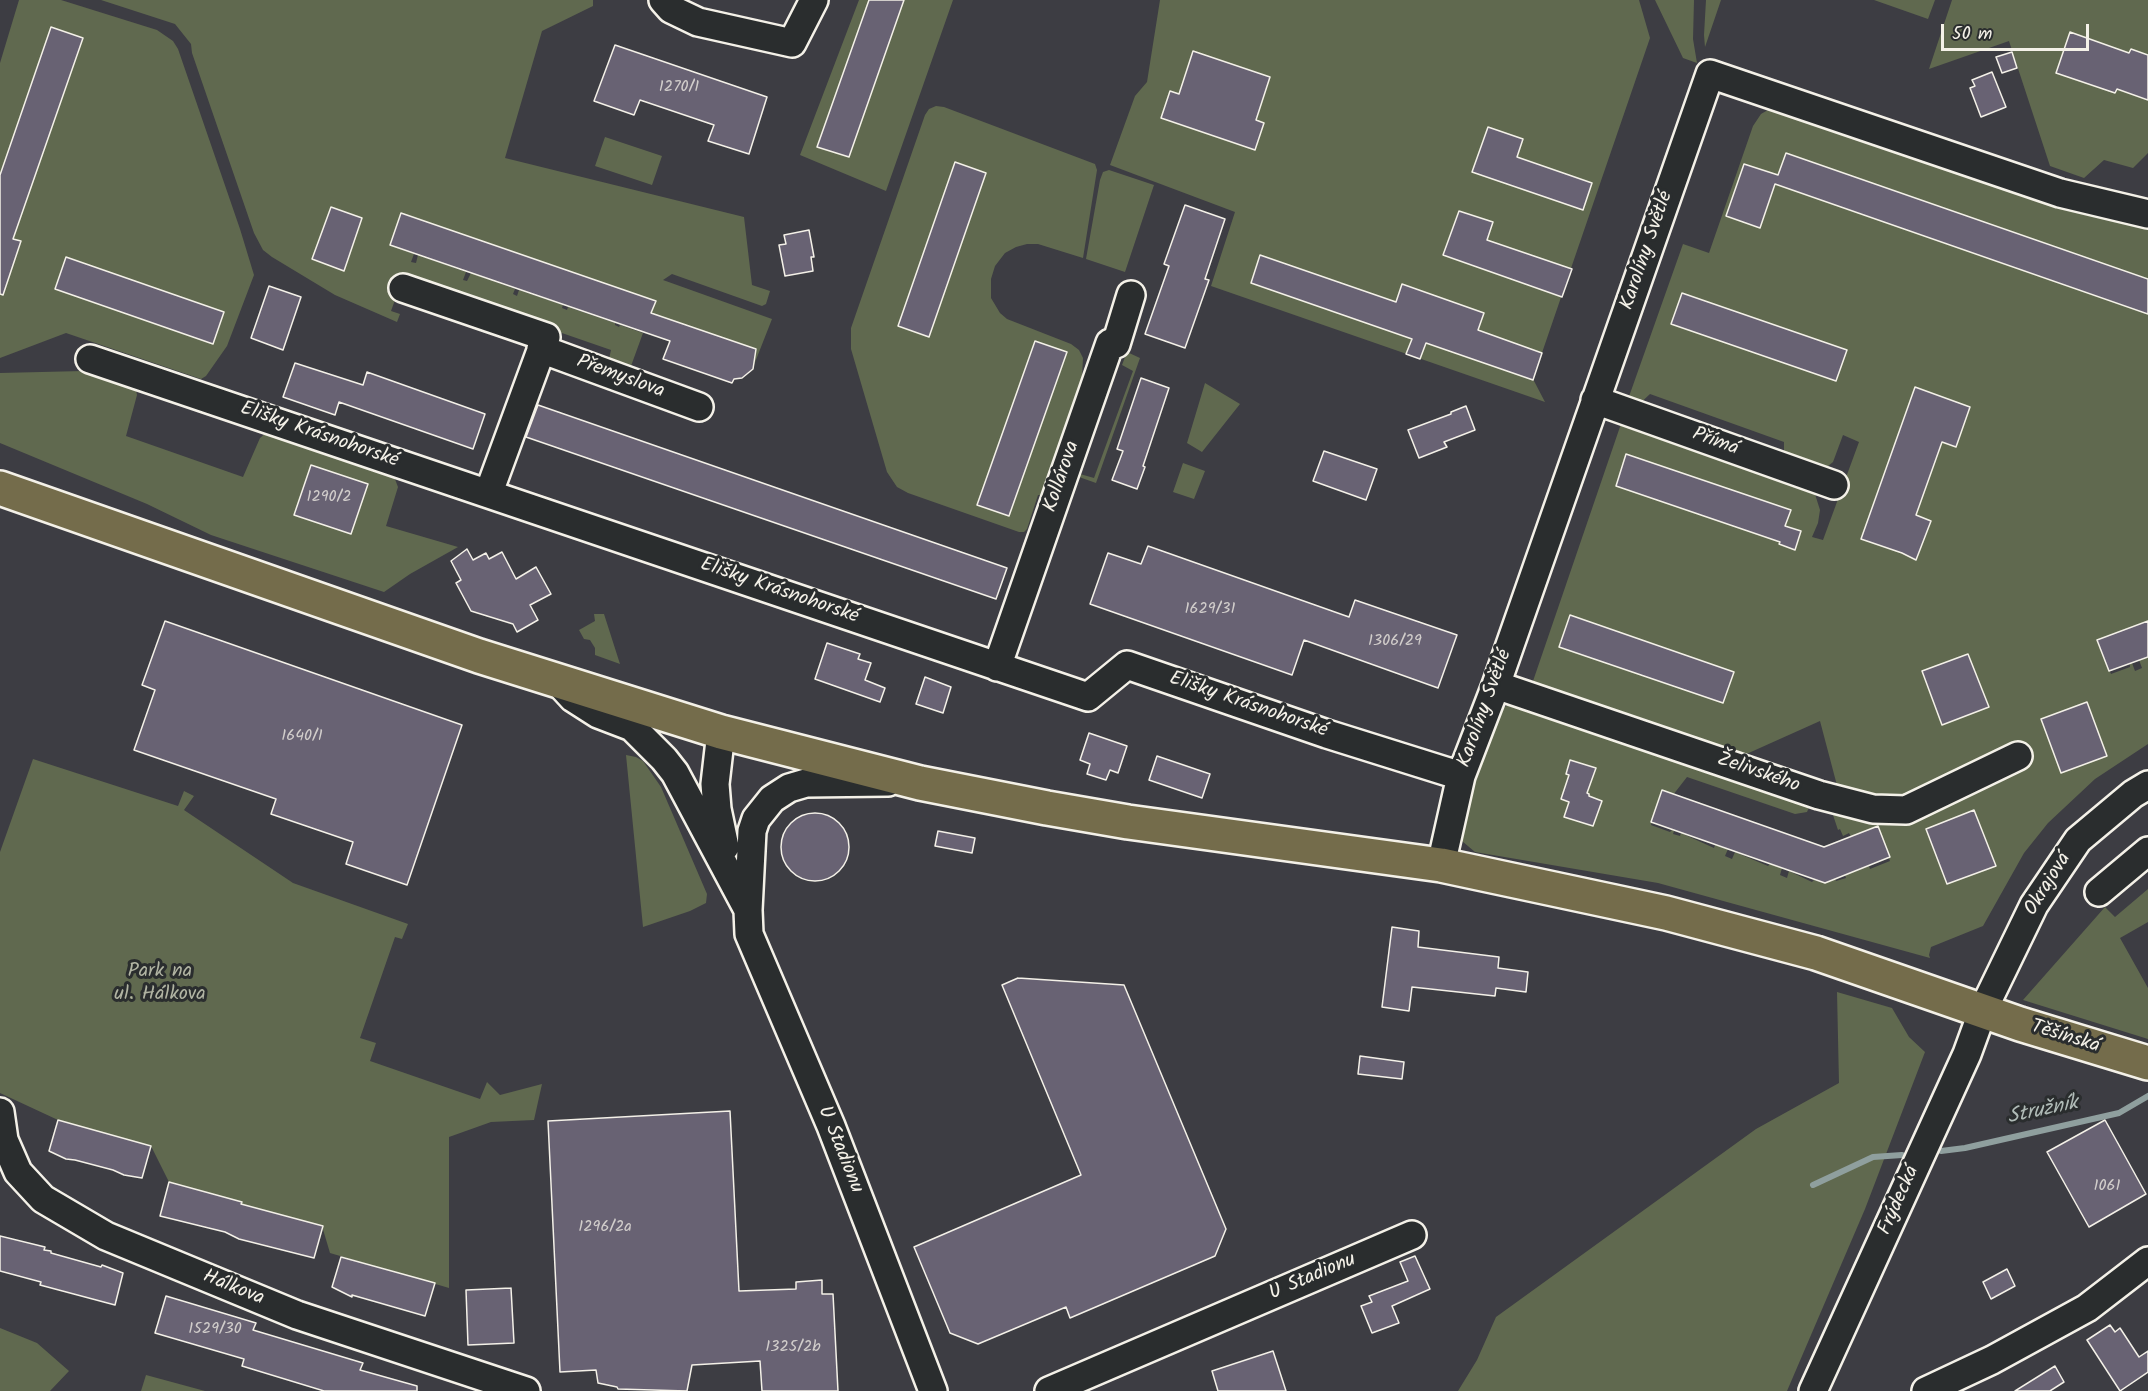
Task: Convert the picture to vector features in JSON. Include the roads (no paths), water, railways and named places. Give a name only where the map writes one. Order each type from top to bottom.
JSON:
[{"type":"main road","name":"Těšínská","points":[[0,488],[479,656],[721,732],[920,783],[1047,808],[1128,822],[1441,865],[1689,919],[1816,953],[2148,1063]]},
{"type":"street","points":[[663,0],[671,9],[698,22],[792,43],[813,0]]},
{"type":"street","name":"Karolíny Světlé","points":[[1441,865],[1461,776],[1496,685],[1710,74],[2060,193],[2148,214]]},
{"type":"street","points":[[403,288],[546,337],[489,492]]},
{"type":"street","name":"Kollárova","points":[[997,667],[1110,343],[1116,344],[1131,295]]},
{"type":"street","name":"Přemyslova","points":[[541,349],[699,407]]},
{"type":"street","name":"Elišky Krásnohorské","points":[[90,358],[1088,697],[1126,664],[1327,734],[1461,776]]},
{"type":"street","name":"Přímá","points":[[1595,400],[1834,485]]},
{"type":"street","name":"U Stadionu","points":[[557,681],[573,698],[598,714],[632,727],[675,773],[748,909]]},
{"type":"street","name":"Želivského","points":[[1496,685],[1820,795],[1873,809],[1906,810],[2018,756]]},
{"type":"street","name":"U Stadionu","points":[[721,732],[716,775],[717,809],[722,838],[748,909]]},
{"type":"street","name":"U Stadionu","points":[[920,783],[806,783],[782,791],[772,799],[756,819],[752,831],[748,909],[749,934],[831,1126],[933,1391]]},
{"type":"street","name":"Okrajová","points":[[1983,1010],[2034,905],[2078,840],[2133,794],[2148,785]]},
{"type":"street","points":[[2099,892],[2148,851]]},
{"type":"street","name":"Frýdecká","points":[[1813,1391],[1966,1054],[1983,1010]]},
{"type":"street","name":"Hálkova","points":[[0,1112],[4,1140],[18,1172],[43,1199],[106,1236],[297,1315],[526,1391]]},
{"type":"street","name":"U Stadionu","points":[[1049,1391],[1412,1235]]},
{"type":"street","points":[[1926,1391],[1992,1360],[2087,1308],[2148,1261]]},
{"type":"waterway","name":"Stružník","points":[[1941,1151],[1965,1148],[2119,1113],[2148,1096]]},
{"type":"waterway","name":"Stružník","points":[[1813,1185],[1873,1157],[1902,1155]]},
{"type":"park label","name":"Park na ul. Hálkova","points":[[160,984]]}]
